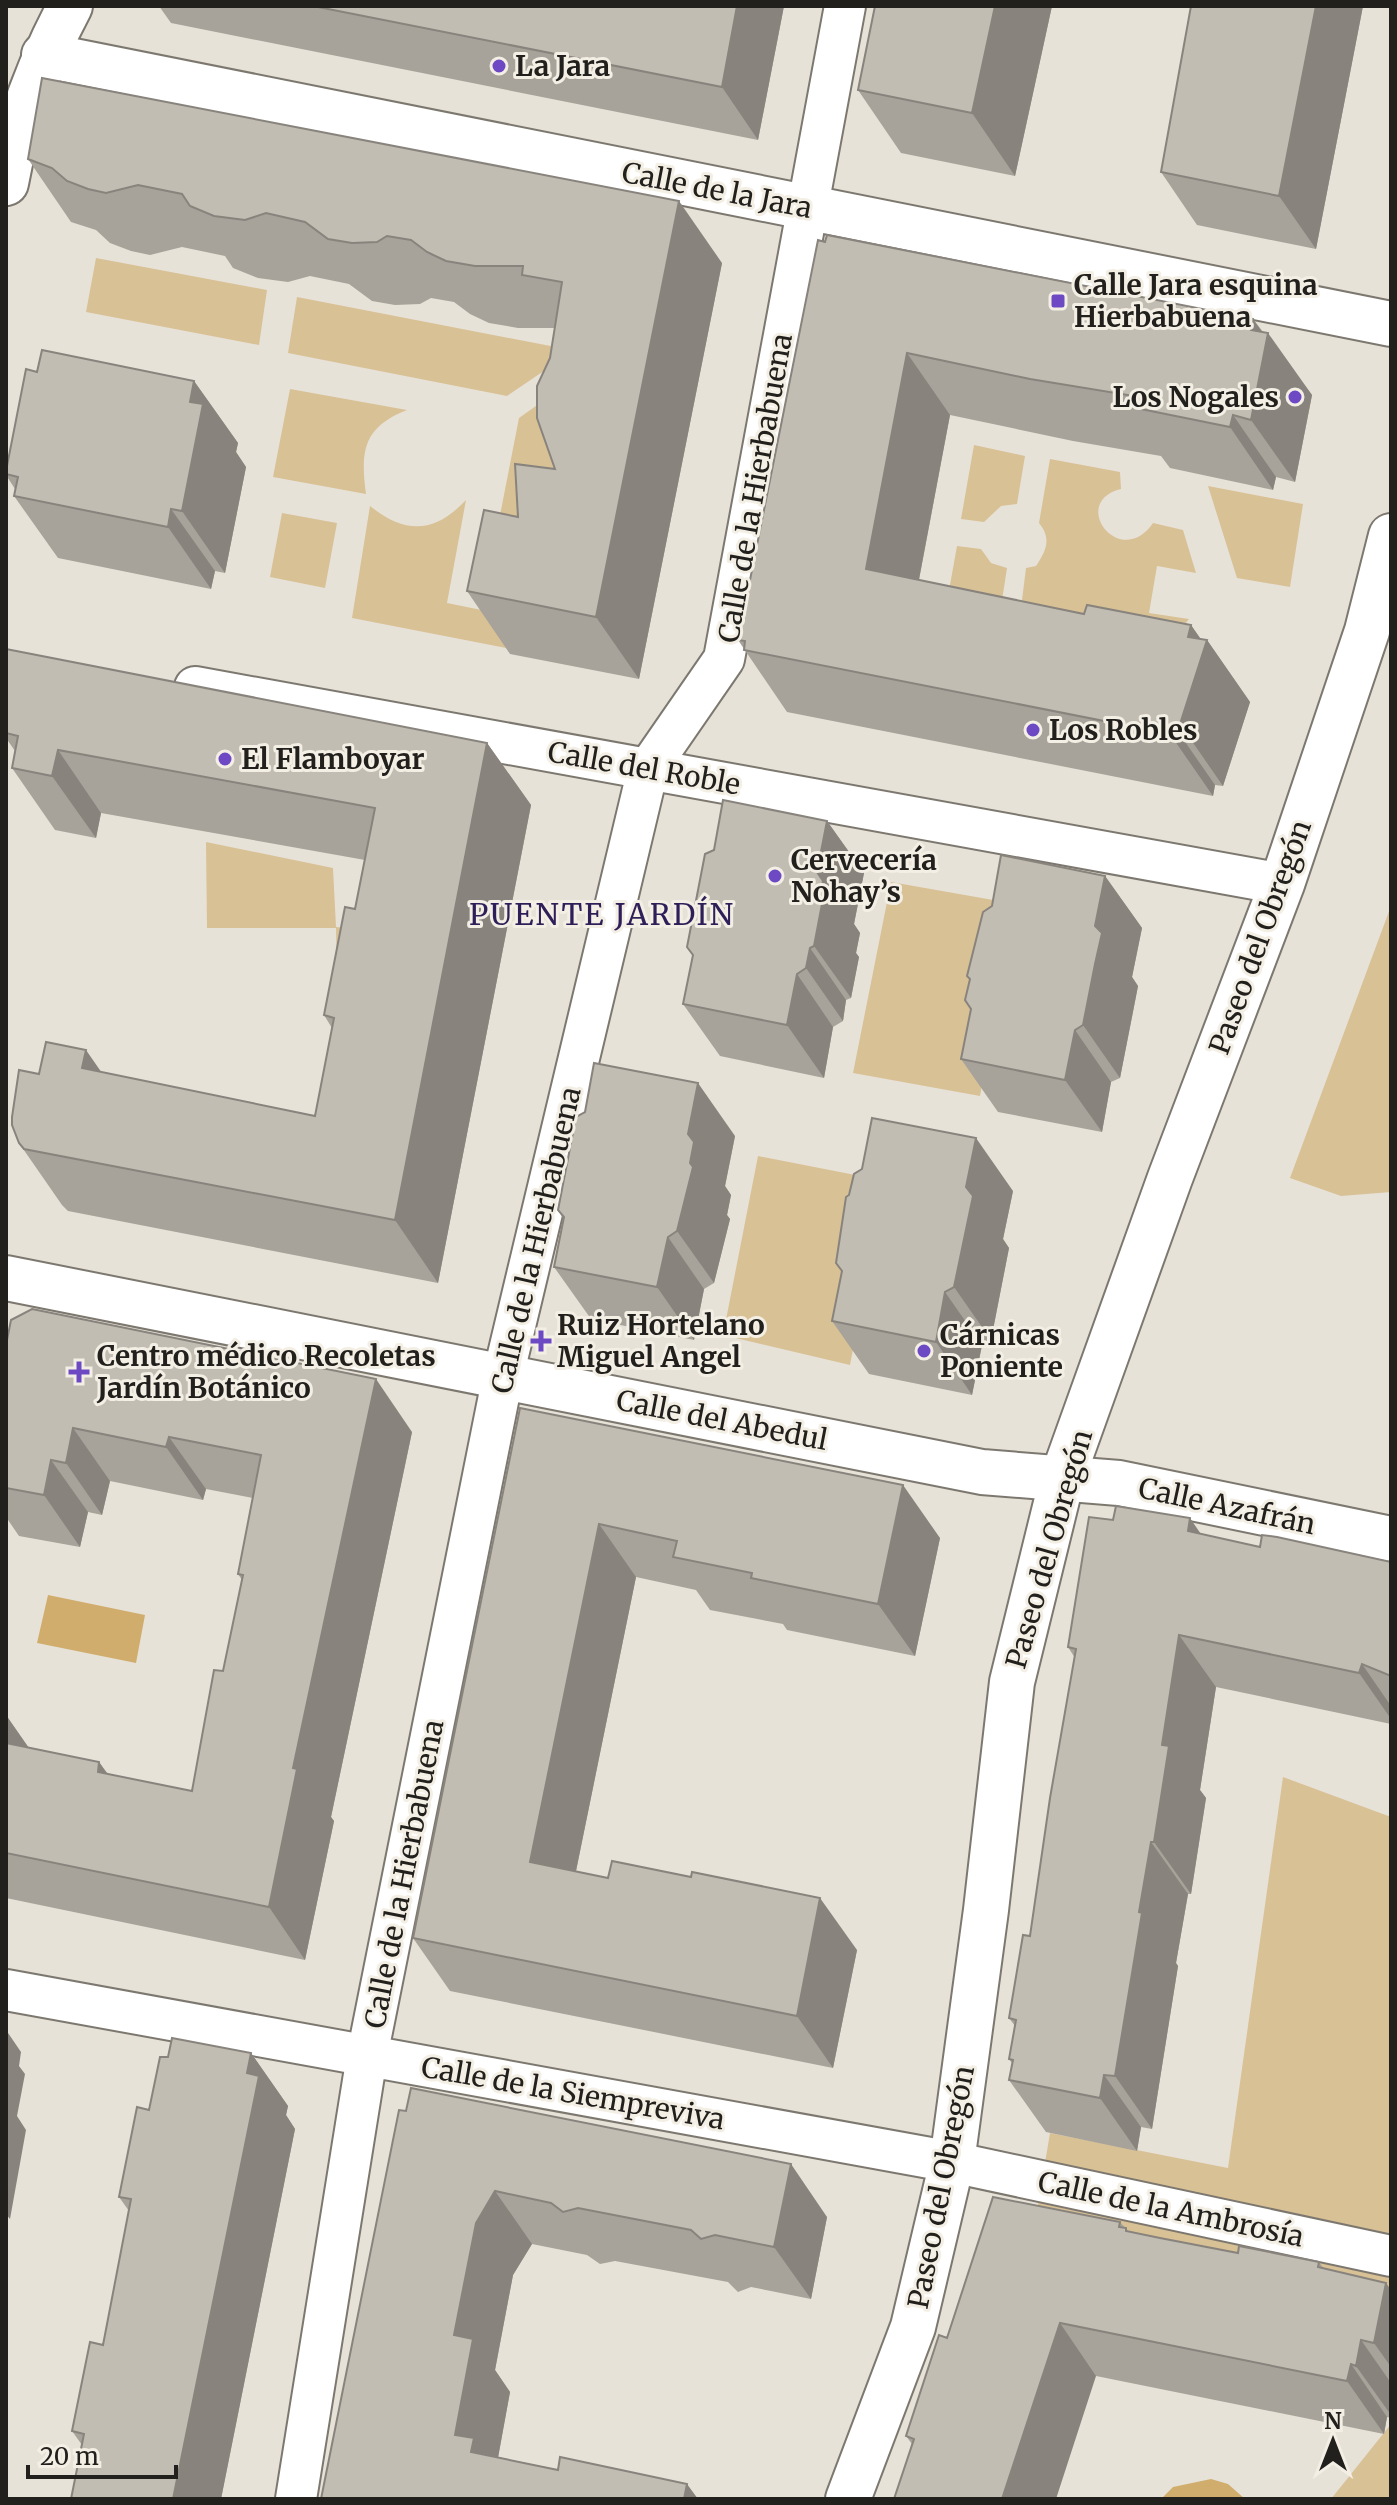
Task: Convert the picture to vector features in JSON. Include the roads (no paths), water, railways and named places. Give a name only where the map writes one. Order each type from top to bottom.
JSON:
[{"type":"street","points":[[6,183],[10,159],[44,55],[70,6]]},
{"type":"street","name":"Calle de la Hierbabuena","points":[[296,2499],[367,2056],[503,1376],[648,769],[724,659],[845,6]]},
{"type":"street","name":"Calle de la Jara","points":[[44,55],[1391,324]]},
{"type":"street","name":"Paseo del Obregón","points":[[848,2499],[913,2327],[952,2162],[986,1910],[1012,1682],[1062,1479],[1170,1178],[1282,884],[1367,631],[1391,536]]},
{"type":"street","name":"Calle del Roble","points":[[155,679],[1282,884]]},
{"type":"street","name":"Calle del Abedul","points":[[6,1278],[982,1472],[1062,1479]]},
{"type":"street","name":"Calle Azafrán","points":[[1062,1479],[1119,1483],[1391,1539]]},
{"type":"street","name":"Calle de la Siempreviva","points":[[6,1990],[952,2162]]},
{"type":"street","name":"Calle de la Ambrosía","points":[[952,2162],[1391,2256]]},
{"type":"place","name":"La Jara","points":[[499,66]]},
{"type":"place","name":"Calle Jara esquina Hierbabuena","points":[[1058,301]]},
{"type":"place","name":"Los Nogales","points":[[1295,397]]},
{"type":"place","name":"Los Robles","points":[[1033,730]]},
{"type":"place","name":"El Flamboyar","points":[[225,759]]},
{"type":"place","name":"Cervecería Nohay’s","points":[[775,876]]},
{"type":"place","name":"Ruiz Hortelano Miguel Angel","points":[[541,1341]]},
{"type":"place","name":"Cárnicas Poniente","points":[[924,1351]]},
{"type":"place","name":"Centro médico Recoletas Jardín Botánico","points":[[79,1372]]},
{"type":"district","name":"PUENTE JARDÍN","points":[[602,914]]}]
